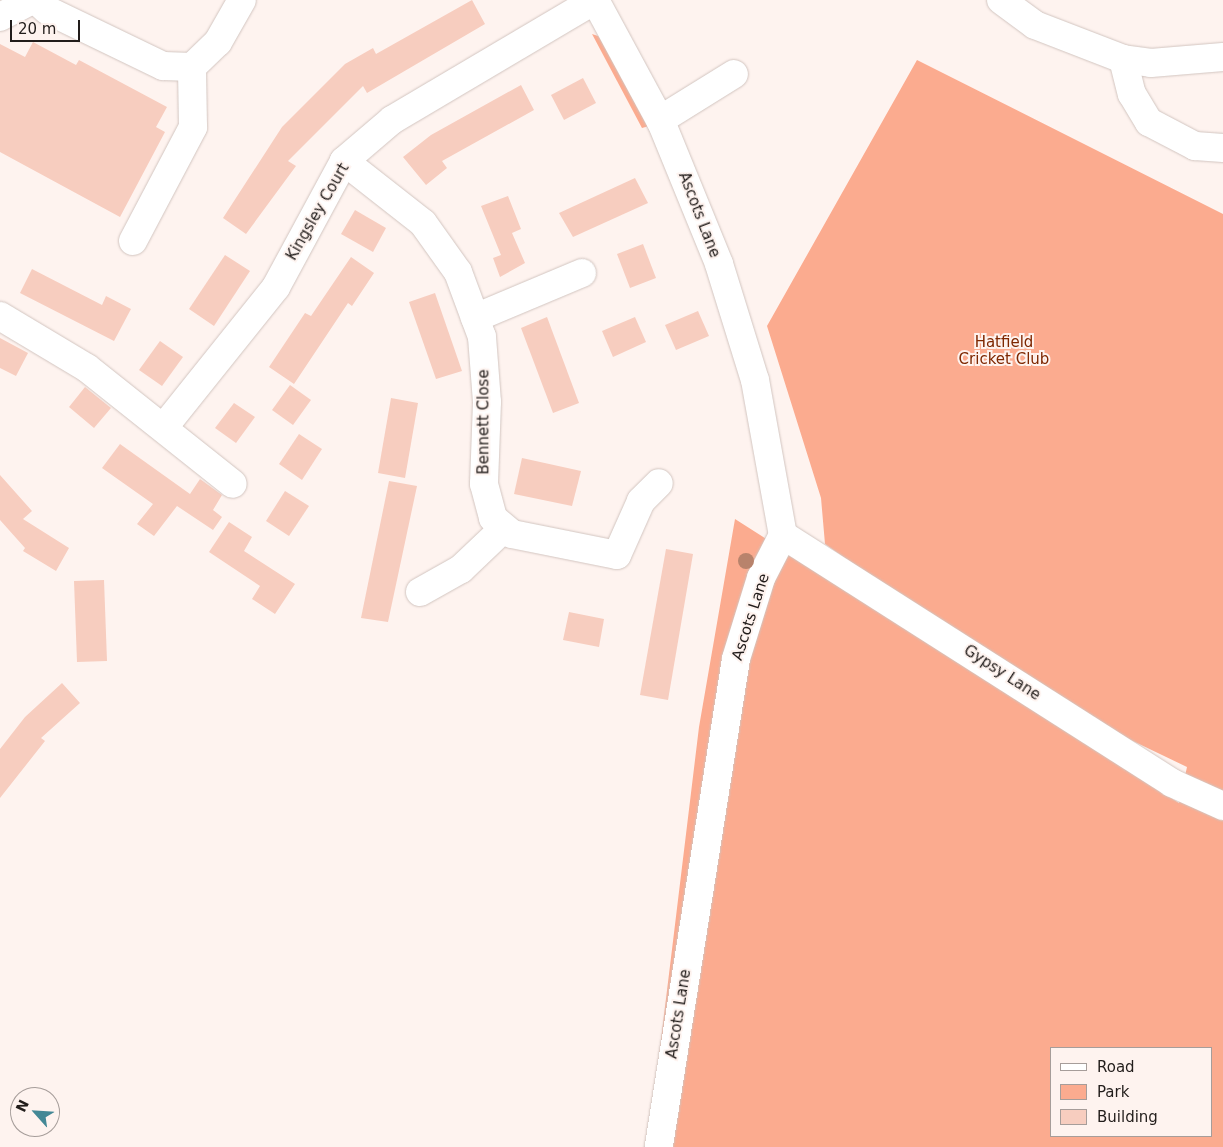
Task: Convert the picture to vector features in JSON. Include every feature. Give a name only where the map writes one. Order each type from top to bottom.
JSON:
[{"type":"street","points":[[0,16],[34,0],[47,10],[163,66],[192,66],[218,42],[242,0]]},
{"type":"street","name":"Ascots Lane","points":[[595,0],[660,120],[719,264],[755,380],[783,535],[761,578],[736,659],[659,1147]]},
{"type":"street","name":"Kingsley Court","points":[[164,427],[276,288],[344,161],[392,120],[595,0]]},
{"type":"street","points":[[1001,0],[1035,25],[1123,58],[1151,63],[1223,57]]},
{"type":"street","points":[[1123,58],[1132,94],[1149,122],[1195,146],[1223,148]]},
{"type":"street","points":[[133,241],[193,127],[192,66]]},
{"type":"street","points":[[660,120],[734,74]]},
{"type":"street","name":"Bennett Close","points":[[344,161],[423,223],[458,272],[482,337],[487,402],[484,484],[493,518],[504,528]]},
{"type":"street","points":[[475,318],[582,273]]},
{"type":"street","points":[[0,316],[87,368],[164,427],[233,484]]},
{"type":"street","points":[[420,592],[461,569],[504,528],[512,534],[617,556],[641,502],[660,484]]},
{"type":"street","name":"Gypsy Lane","points":[[783,535],[1172,783],[1223,806]]},
{"type":"green space","points":[[592,34],[604,38],[649,126],[642,128]]},
{"type":"green space","name":"Hatfield Cricket Club","points":[[917,60],[1223,214],[1223,1147],[648,1147],[699,727],[735,519],[1179,803],[1187,767],[1087,719],[947,630],[825,544],[821,498],[767,326]]},
{"type":"building","points":[[472,0],[485,24],[367,93],[363,86],[288,161],[296,166],[246,234],[223,218],[282,127],[345,64],[373,48],[376,54]]},
{"type":"building","points":[[33,42],[76,65],[79,60],[167,107],[156,127],[165,132],[120,217],[0,152],[0,44],[25,57]]},
{"type":"building","points":[[583,78],[596,103],[564,120],[551,95]]},
{"type":"building","points":[[521,85],[534,110],[442,161],[447,168],[426,185],[403,157],[431,135]]},
{"type":"building","points":[[635,178],[648,203],[573,237],[559,213]]},
{"type":"building","points":[[508,196],[521,229],[512,233],[525,263],[500,277],[493,258],[501,255],[481,206]]},
{"type":"building","points":[[355,210],[386,228],[373,252],[341,234]]},
{"type":"building","points":[[643,244],[656,278],[630,288],[617,254]]},
{"type":"building","points":[[225,255],[250,271],[214,326],[189,309]]},
{"type":"building","points":[[351,257],[374,273],[352,306],[348,303],[294,384],[269,367],[305,313],[311,316]]},
{"type":"building","points":[[32,269],[102,305],[106,296],[131,309],[114,341],[20,293]]},
{"type":"building","points":[[435,293],[462,371],[436,379],[409,302]]},
{"type":"building","points":[[698,311],[709,336],[676,350],[665,325]]},
{"type":"building","points":[[547,317],[579,403],[553,413],[521,328]]},
{"type":"building","points":[[635,317],[646,342],[613,357],[602,331]]},
{"type":"building","points":[[0,338],[28,353],[16,376],[0,368]]},
{"type":"building","points":[[160,341],[183,357],[162,386],[139,370]]},
{"type":"building","points":[[290,385],[311,400],[293,425],[272,410]]},
{"type":"building","points":[[85,387],[111,408],[94,428],[69,407]]},
{"type":"building","points":[[391,398],[418,403],[405,478],[378,473]]},
{"type":"building","points":[[234,403],[255,417],[236,443],[215,428]]},
{"type":"building","points":[[299,434],[322,449],[302,480],[279,464]]},
{"type":"building","points":[[120,444],[190,494],[200,479],[222,495],[213,510],[222,517],[213,530],[177,506],[154,536],[137,524],[153,504],[102,468]]},
{"type":"building","points":[[522,458],[581,471],[572,506],[514,494]]},
{"type":"building","points":[[0,475],[32,511],[23,519],[69,548],[56,571],[23,551],[25,548],[0,520]]},
{"type":"building","points":[[389,481],[417,486],[388,622],[361,618]]},
{"type":"building","points":[[285,491],[309,506],[289,536],[266,521]]},
{"type":"building","points":[[229,522],[252,537],[244,551],[295,584],[275,614],[252,599],[260,586],[209,552]]},
{"type":"building","points":[[666,549],[693,554],[668,700],[640,695]]},
{"type":"building","points":[[104,580],[107,661],[77,662],[74,581]]},
{"type":"building","points":[[569,612],[604,619],[599,647],[563,640]]},
{"type":"building","points":[[62,683],[80,703],[41,738],[45,741],[0,798],[0,749],[25,717]]}]
